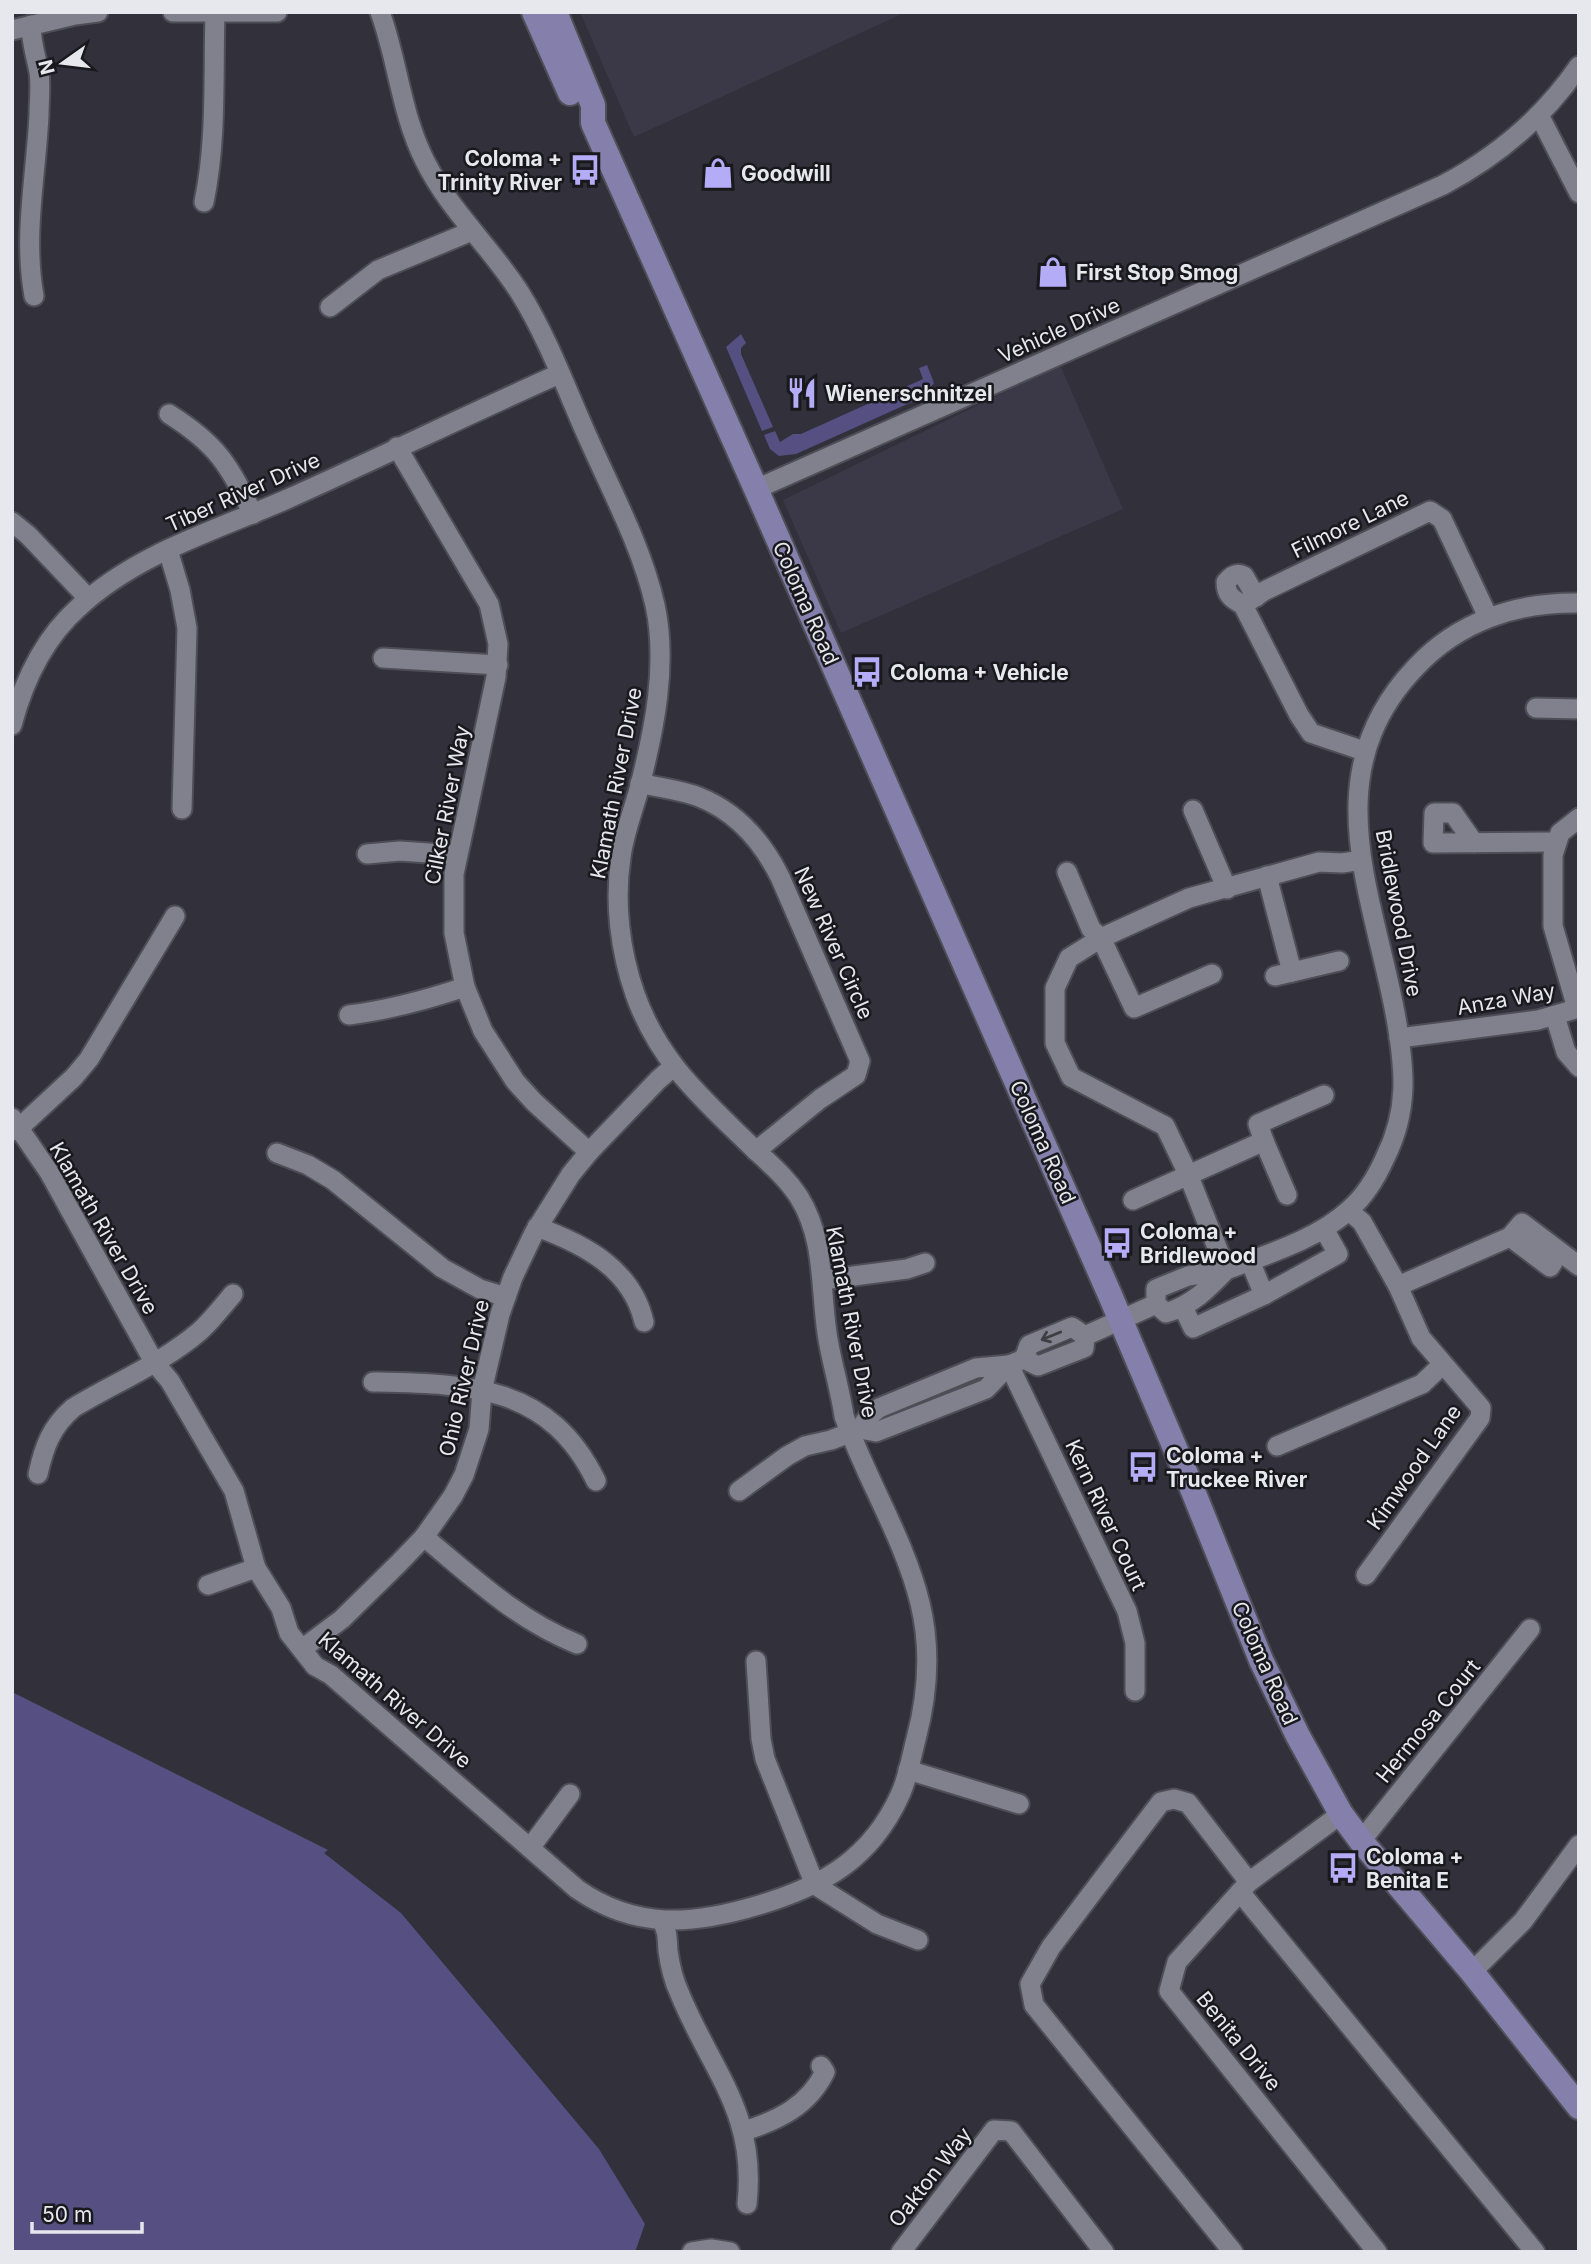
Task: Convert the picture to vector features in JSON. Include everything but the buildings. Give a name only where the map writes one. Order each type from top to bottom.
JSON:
[{"type":"main road","name":"Coloma Road","points":[[534,12],[581,117],[593,123]]},
{"type":"main road","name":"Coloma Road","points":[[555,12],[593,105],[593,123],[1121,1322],[1261,1660],[1298,1736],[1341,1814],[1361,1841],[1472,1972],[1579,2107]]},
{"type":"street","points":[[34,296],[29,270],[28,234],[39,114],[39,74],[31,44],[21,27],[98,12]]},
{"type":"street","points":[[173,12],[277,12]]},
{"type":"street","name":"Klamath River Drive","points":[[15,1125],[55,1184],[154,1362],[170,1381],[234,1491],[256,1568],[281,1608],[289,1633],[315,1666],[331,1675],[530,1848],[595,1901],[615,1911],[661,1920],[705,1919],[793,1895],[815,1885],[856,1856],[877,1833],[901,1793],[922,1716],[926,1688],[925,1632],[913,1578],[855,1430],[844,1416],[826,1327],[819,1248],[803,1204],[783,1175],[673,1067],[644,1017],[622,948],[618,887],[621,854],[640,783],[658,694],[660,657],[655,606],[647,574],[523,297],[439,187],[419,149],[411,129],[380,12]]},
{"type":"street","points":[[204,202],[210,172],[214,114],[215,13]]},
{"type":"street","name":"Vehicle Drive","points":[[756,489],[1443,185],[1489,159],[1518,136],[1579,66]]},
{"type":"street","points":[[1539,114],[1579,193]]},
{"type":"street","points":[[330,307],[378,270],[472,231]]},
{"type":"street","name":"Tiber River Drive","points":[[12,725],[35,663],[62,625],[88,598],[131,567],[559,374]]},
{"type":"street","points":[[169,414],[201,435],[222,457],[230,467],[253,514]]},
{"type":"street","name":"Cilker River Way","points":[[397,447],[489,604],[495,624],[498,665],[456,855],[452,903],[454,933],[465,986],[483,1031],[515,1081],[589,1152]]},
{"type":"street","name":"Filmore Lane","points":[[1364,751],[1311,733],[1298,715],[1249,601],[1430,511],[1442,519],[1488,617]]},
{"type":"street","points":[[12,522],[29,535],[88,598]]},
{"type":"street","points":[[168,550],[180,590],[187,628],[183,809]]},
{"type":"street","name":"Bridlewood Drive","points":[[1017,1362],[1038,1366],[1084,1348],[1085,1336],[1156,1304],[1156,1289],[1188,1276],[1226,1270],[1324,1229],[1349,1211],[1377,1175],[1394,1140],[1401,1117],[1404,1090],[1399,1038],[1362,860],[1357,814],[1364,751],[1378,719],[1412,670],[1454,635],[1488,617],[1526,607],[1579,603]]},
{"type":"street","points":[[383,658],[498,665]]},
{"type":"street","points":[[1536,708],[1579,709]]},
{"type":"street","name":"New River Circle","points":[[640,783],[699,797],[721,809],[756,838],[769,855],[780,877],[860,1061],[856,1075],[820,1099],[756,1151]]},
{"type":"street","points":[[1193,810],[1227,889]]},
{"type":"street","points":[[1578,1008],[1553,926],[1553,856],[1555,842],[1567,825],[1579,818]]},
{"type":"street","points":[[1474,843],[1555,842]]},
{"type":"street","points":[[367,854],[400,851],[456,855]]},
{"type":"street","points":[[1226,1270],[1188,1174],[1165,1126],[1071,1077],[1055,1043],[1055,988],[1069,958],[1101,938],[1189,898],[1319,862],[1362,860]]},
{"type":"street","points":[[1067,872],[1091,929],[1101,938],[1134,1008],[1212,974]]},
{"type":"street","points":[[1267,876],[1283,974],[1339,961]]},
{"type":"street","points":[[15,1125],[74,1077],[89,1059],[175,916]]},
{"type":"street","points":[[349,1014],[380,1011],[419,1002],[465,986]]},
{"type":"street","name":"Anza Way","points":[[1399,1038],[1493,1027],[1555,1016],[1578,1008]]},
{"type":"street","points":[[1555,1016],[1566,1052],[1579,1067]]},
{"type":"street","name":"Ohio River Drive","points":[[302,1649],[342,1619],[424,1537],[453,1496],[464,1475],[479,1429],[482,1391],[506,1297],[537,1227],[571,1174],[589,1152],[673,1067]]},
{"type":"street","points":[[1287,1195],[1258,1124],[1324,1095]]},
{"type":"street","points":[[1133,1200],[1264,1141]]},
{"type":"street","points":[[277,1153],[307,1165],[332,1180],[442,1268],[461,1280],[506,1297]]},
{"type":"street","name":"Kimwood Lane","points":[[1349,1211],[1362,1222],[1398,1286],[1421,1338],[1481,1408],[1480,1419],[1366,1576]]},
{"type":"street","points":[[1398,1286],[1510,1237],[1522,1223],[1579,1266]]},
{"type":"street","points":[[537,1227],[580,1245],[618,1272],[638,1300],[644,1322]]},
{"type":"street","points":[[1156,1304],[1166,1313],[1184,1307],[1193,1328],[1264,1296],[1338,1254],[1324,1229]]},
{"type":"street","points":[[1250,1261],[1264,1296]]},
{"type":"street","points":[[823,1280],[907,1269],[925,1263]]},
{"type":"street","name":"Bridlewood Drive","points":[[1184,1307],[1205,1292],[1226,1270]]},
{"type":"street","points":[[38,1474],[46,1443],[61,1418],[89,1398],[154,1362],[198,1333],[233,1294]]},
{"type":"street","points":[[739,1491],[787,1456],[806,1446],[855,1430],[876,1432],[986,1389],[1017,1362]]},
{"type":"street","name":"Kern River Court","points":[[1017,1362],[1127,1611],[1135,1643],[1135,1691]]},
{"type":"street","points":[[1277,1446],[1422,1384],[1443,1364]]},
{"type":"street","points":[[373,1382],[414,1383],[482,1391],[524,1403],[555,1423],[578,1448],[596,1481]]},
{"type":"street","points":[[424,1537],[512,1610],[532,1623],[577,1644]]},
{"type":"street","points":[[208,1585],[256,1568]]},
{"type":"street","name":"Hermosa Court","points":[[1361,1841],[1530,1629]]},
{"type":"street","points":[[756,1661],[761,1739],[765,1759],[815,1885],[877,1924],[918,1940]]},
{"type":"street","points":[[908,1770],[1020,1804]]},
{"type":"street","points":[[530,1848],[570,1794]]},
{"type":"street","points":[[1233,2252],[1034,2005],[1030,1984],[1051,1947],[1161,1802],[1174,1799],[1188,1803],[1245,1887],[1535,2252]]},
{"type":"street","name":"Benita Drive","points":[[1341,1814],[1245,1887],[1177,1962],[1170,1991],[1377,2252]]},
{"type":"street","points":[[1472,1972],[1523,1921],[1579,1845]]},
{"type":"street","points":[[661,1920],[667,1930],[672,1973],[679,1993],[737,2108],[744,2131],[749,2169],[747,2204]]},
{"type":"street","points":[[744,2131],[779,2118],[799,2106],[820,2082],[825,2072],[821,2066]]},
{"type":"street","name":"Oakton Way","points":[[901,2252],[994,2130],[1011,2131],[1104,2252]]},
{"type":"street","points":[[692,2252],[711,2249],[730,2252]]},
{"type":"shaded area","points":[[580,12],[906,12],[634,137]]},
{"type":"shaded area","points":[[741,334],[746,343],[741,348],[741,354],[773,427],[762,431],[726,347]]},
{"type":"shaded area","points":[[927,365],[934,383],[923,397],[796,454],[779,456],[770,449],[764,435],[775,431],[780,442],[793,434],[801,434],[923,379],[919,368]]},
{"type":"shaded area","points":[[1060,365],[1123,509],[841,633],[783,500]]},
{"type":"shaded area","points":[[12,1692],[328,1850],[324,1853],[401,1913],[599,2149],[645,2224],[635,2252],[12,2252]]},
{"type":"place","name":"Coloma + Trinity River","points":[[585,170]]},
{"type":"place","name":"Goodwill","points":[[718,173]]},
{"type":"place","name":"First Stop Smog","points":[[1053,272]]},
{"type":"place","name":"Wienerschnitzel","points":[[802,393]]},
{"type":"place","name":"Coloma + Vehicle","points":[[867,672]]},
{"type":"place","name":"Coloma + Bridlewood","points":[[1117,1243]]},
{"type":"place","name":"Coloma + Truckee River","points":[[1143,1467]]},
{"type":"place","name":"Coloma + Benita E","points":[[1343,1868]]}]
